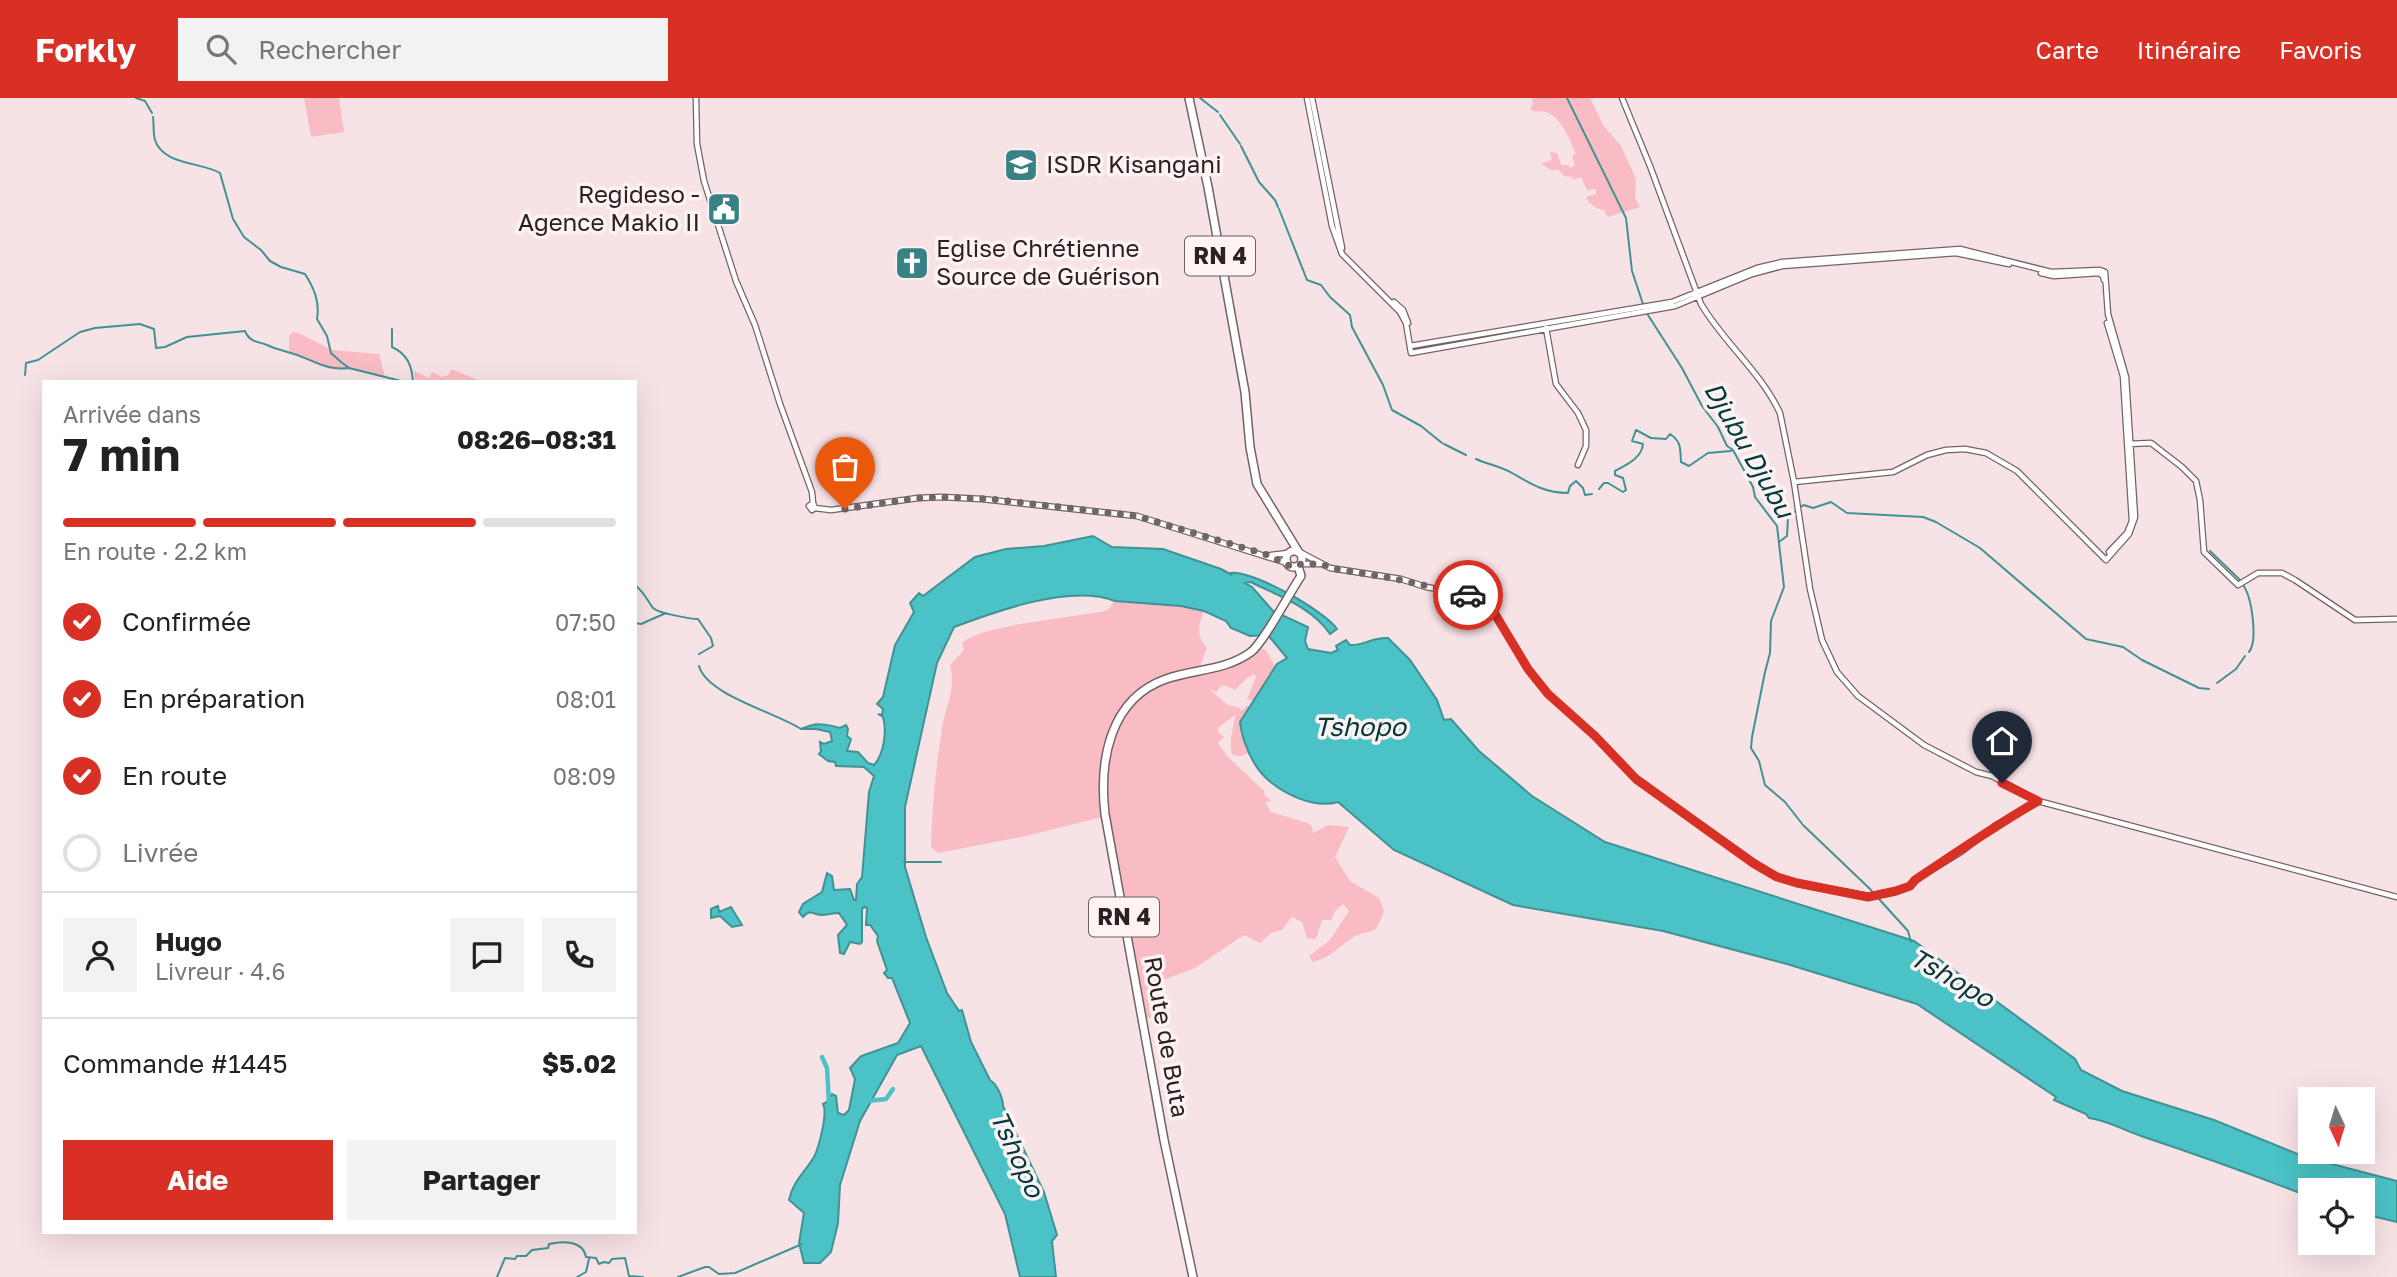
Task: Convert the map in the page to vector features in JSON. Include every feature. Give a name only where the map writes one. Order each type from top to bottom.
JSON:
[{"type":"highway","name":"RN 4","points":[[1189,98],[1245,391],[1250,447],[1258,484],[1302,558],[1299,565]]},
{"type":"highway","points":[[1290,540],[1285,558],[1292,567],[1299,565]]},
{"type":"highway","points":[[1288,552],[1298,551]]},
{"type":"highway","name":"Route de Buta","points":[[1193,1277],[1164,1140],[1105,814],[1103,775],[1108,743],[1116,722],[1126,708],[1142,693],[1163,680],[1222,666],[1250,652],[1259,643],[1301,576],[1299,565]]},
{"type":"street","points":[[696,98],[697,144],[701,170],[736,281],[744,296],[812,492],[814,505],[825,510],[930,497],[990,499],[1137,516],[1287,563]]},
{"type":"street","points":[[1309,98],[1332,226],[1338,245],[1347,260],[1400,312],[1413,349],[1643,309],[1675,306],[1770,264],[1956,249],[2051,272],[2102,270],[2106,275],[2108,314],[2126,377],[2135,521],[2129,534],[2106,557],[2015,467],[1987,451],[1965,447],[1936,450],[1893,470],[1793,481]]},
{"type":"street","points":[[1622,98],[1655,177],[1697,294],[1712,321],[1764,385],[1777,407],[1820,630],[1830,657],[1844,681],[1858,696],[1924,746],[1976,772],[1992,776],[2038,801],[2397,897]]},
{"type":"street","points":[[1546,326],[1556,384],[1578,412],[1587,430],[1586,446],[1576,464]]},
{"type":"street","points":[[2129,444],[2151,443],[2196,481],[2204,552],[2238,585],[2258,573],[2282,573],[2355,620],[2397,619]]},
{"type":"street","points":[[1298,551],[1336,569],[1401,579],[1476,598],[1495,614],[1518,653],[1548,694],[1595,736],[1636,779],[1753,863],[1777,877],[1868,897],[1910,886],[1996,825],[2038,801]]},
{"type":"street","points":[[1268,555],[1288,552]]},
{"type":"street","points":[[1299,565],[1321,564]]},
{"type":"shaded area","points":[[304,98],[339,98],[344,132],[311,137]]},
{"type":"shaded area","points":[[1532,98],[1590,98],[1603,125],[1621,146],[1636,179],[1635,198],[1640,207],[1608,217],[1604,210],[1587,200],[1586,197],[1596,194],[1595,189],[1587,190],[1581,177],[1573,180],[1558,169],[1553,171],[1541,164],[1552,160],[1550,152],[1557,153],[1561,165],[1568,165],[1570,168],[1575,165],[1572,156],[1576,153],[1557,119],[1546,112],[1530,109]]},
{"type":"shaded area","points":[[293,332],[332,350],[379,354],[385,377],[357,370],[329,369],[289,352],[289,336]]},
{"type":"shaded area","points":[[451,369],[478,380],[415,380],[414,371],[429,378],[432,372],[442,377],[448,375]]},
{"type":"shaded area","points":[[1136,598],[1185,605],[1204,611],[1199,631],[1207,648],[1199,669],[1207,673],[1243,661],[1260,648],[1266,650],[1276,668],[1254,701],[1247,699],[1256,677],[1254,674],[1235,690],[1224,685],[1217,692],[1209,689],[1228,705],[1240,708],[1241,711],[1246,706],[1250,707],[1240,722],[1250,751],[1241,756],[1232,754],[1231,739],[1235,715],[1218,728],[1218,732],[1224,737],[1218,743],[1227,756],[1272,801],[1265,802],[1271,812],[1307,823],[1312,826],[1313,833],[1328,825],[1349,827],[1335,857],[1350,881],[1379,898],[1384,911],[1374,930],[1352,938],[1330,955],[1313,962],[1309,956],[1329,941],[1349,911],[1343,904],[1335,911],[1331,920],[1322,920],[1316,939],[1307,938],[1302,922],[1292,917],[1282,930],[1271,933],[1260,943],[1244,935],[1195,968],[1161,981],[1158,985],[1163,1011],[1147,1019],[1106,816],[1026,836],[938,853],[931,847],[938,758],[951,690],[950,665],[964,650],[962,643],[986,632],[1020,624],[1102,612],[1116,601]]},
{"type":"water","name":"Tshopo","points":[[1093,536],[1112,547],[1163,549],[1232,575],[1230,573],[1270,584],[1318,612],[1337,629],[1330,634],[1314,616],[1294,603],[1251,582],[1245,583],[1252,587],[1273,611],[1308,627],[1305,641],[1308,649],[1331,653],[1338,650],[1336,646],[1346,640],[1350,645],[1355,645],[1388,638],[1410,660],[1437,700],[1444,720],[1451,719],[1479,751],[1532,796],[1605,842],[1914,941],[2075,1059],[2081,1070],[2122,1091],[2214,1120],[2298,1154],[2298,1164],[2332,1164],[2397,1181],[2397,1222],[2375,1217],[2375,1178],[2298,1178],[2298,1192],[2089,1118],[2086,1114],[2054,1100],[2056,1097],[1917,1004],[1787,964],[1663,931],[1513,905],[1394,850],[1338,802],[1329,804],[1299,799],[1266,778],[1252,759],[1240,722],[1277,664],[1287,658],[1268,635],[1250,636],[1204,611],[1181,606],[1077,596],[1012,607],[954,627],[937,663],[905,807],[905,867],[926,937],[947,993],[959,1011],[962,1010],[971,1042],[999,1092],[1044,1192],[1057,1235],[1052,1241],[1056,1277],[1020,1277],[1005,1214],[921,1046],[897,1055],[860,1121],[840,1185],[838,1223],[831,1252],[820,1263],[804,1263],[799,1243],[804,1213],[789,1200],[796,1182],[816,1152],[824,1122],[823,1104],[832,1094],[836,1096],[838,1113],[844,1115],[849,1110],[855,1079],[850,1068],[861,1056],[898,1043],[910,1023],[892,978],[888,978],[884,973],[887,970],[877,941],[878,936],[870,925],[866,925],[867,908],[862,909],[862,942],[850,942],[844,954],[840,953],[838,935],[847,925],[839,913],[822,915],[810,912],[803,917],[799,912],[803,904],[822,892],[827,873],[832,876],[834,890],[850,889],[856,900],[857,884],[862,877],[869,792],[874,776],[864,767],[836,766],[835,762],[828,761],[819,754],[820,742],[824,744],[832,741],[830,732],[802,729],[816,725],[840,728],[846,725],[847,736],[851,739],[847,751],[858,752],[868,763],[874,765],[880,755],[885,735],[883,717],[878,714],[882,715],[883,709],[877,704],[883,697],[895,645],[914,612],[910,603],[919,593],[923,596],[975,557],[1006,549],[1044,546]]},
{"type":"water","points":[[718,906],[719,912],[731,907],[742,925],[732,927],[720,916],[711,918],[711,909]]},
{"type":"waterway","points":[[136,98],[145,101],[152,113]]},
{"type":"waterway","points":[[1200,98],[1218,112]]},
{"type":"waterway","name":"Djubu Djubu","points":[[1567,98],[1626,218],[1632,271],[1643,304]]},
{"type":"waterway","points":[[1220,115],[1240,144]]},
{"type":"waterway","points":[[153,117],[155,140],[166,154],[220,173],[233,219],[244,237],[270,261],[305,274],[315,295],[317,319],[327,336],[331,353],[349,368],[397,380]]},
{"type":"waterway","points":[[1241,146],[1259,182],[1278,207]]},
{"type":"waterway","points":[[1279,209],[1307,280],[1321,285],[1350,315],[1352,327],[1383,385],[1392,410],[1421,426],[1442,443]]},
{"type":"waterway","name":"Djubu Djubu","points":[[1646,312],[1682,368],[1702,406],[1718,427],[1727,446],[1733,450],[1753,487],[1755,497],[1777,526],[1784,587],[1771,621],[1770,653],[1751,748],[1759,761],[1765,785],[1869,888],[1908,931],[1911,942]]},
{"type":"waterway","points":[[25,375],[26,363],[38,360],[80,332],[140,324],[154,329],[156,348],[187,337],[245,331],[254,341],[327,366],[348,368]]},
{"type":"waterway","points":[[392,329],[392,347],[408,361],[413,380]]},
{"type":"waterway","points":[[1599,489],[1604,483],[1608,483],[1623,492],[1626,490],[1623,478],[1615,475],[1615,471],[1640,453],[1643,444],[1632,441],[1636,430],[1651,438],[1666,439],[1670,434],[1678,443],[1681,462],[1689,466],[1708,453],[1731,451]]},
{"type":"waterway","points":[[1444,444],[1466,455]]},
{"type":"waterway","points":[[1476,459],[1508,471],[1545,490],[1568,493],[1570,486],[1576,481],[1583,488],[1585,495],[1592,494]]},
{"type":"waterway","points":[[1800,507],[1804,505],[1813,508],[1831,502],[1847,513],[1923,517],[1936,522],[1980,548],[2086,639],[2123,647],[2142,660],[2199,688],[2209,689]]},
{"type":"waterway","points":[[1779,542],[1787,536],[1788,517],[1796,511]]},
{"type":"waterway","points":[[2210,551],[2240,580]]},
{"type":"waterway","points":[[2243,585],[2253,619],[2253,639],[2249,652]]},
{"type":"waterway","points":[[637,587],[656,610],[698,619],[711,638],[713,646],[699,654]]},
{"type":"waterway","points":[[637,623],[666,613]]},
{"type":"waterway","points":[[2217,683],[2236,669],[2245,656]]},
{"type":"waterway","points":[[699,666],[715,686],[728,694],[801,729],[804,728]]},
{"type":"waterway","points":[[904,862],[941,862]]},
{"type":"waterway","points":[[822,1057],[827,1068],[829,1104]]},
{"type":"waterway","points":[[867,1101],[886,1099],[893,1089]]},
{"type":"waterway","points":[[497,1277],[505,1258],[515,1259],[517,1256],[526,1256],[532,1250],[548,1248],[549,1244],[566,1242],[581,1247],[586,1257],[596,1258],[599,1264],[625,1258],[629,1276],[643,1277]]},
{"type":"waterway","points":[[678,1277],[705,1267],[719,1274],[735,1273],[802,1244]]},
{"type":"waterway","points":[[577,1277],[586,1272],[589,1259]]},
{"type":"way so far","points":[[845,509],[941,497],[990,499],[1137,516],[1268,555],[1292,567],[1321,564],[1468,595]]},
{"type":"place","name":"ISDR Kisangani","points":[[1021,165]]},
{"type":"place","name":"Regideso - Agence Makio II","points":[[724,209]]},
{"type":"place","name":"Eglise Chrétienne Source de Guérison","points":[[912,263]]},
{"type":"route","points":[[1468,595],[1484,603],[1495,614],[1528,669],[1548,694],[1614,754],[1636,779],[1753,863],[1777,877],[1868,897],[1892,893],[1910,886],[1996,825],[2038,801],[2002,783]]}]
